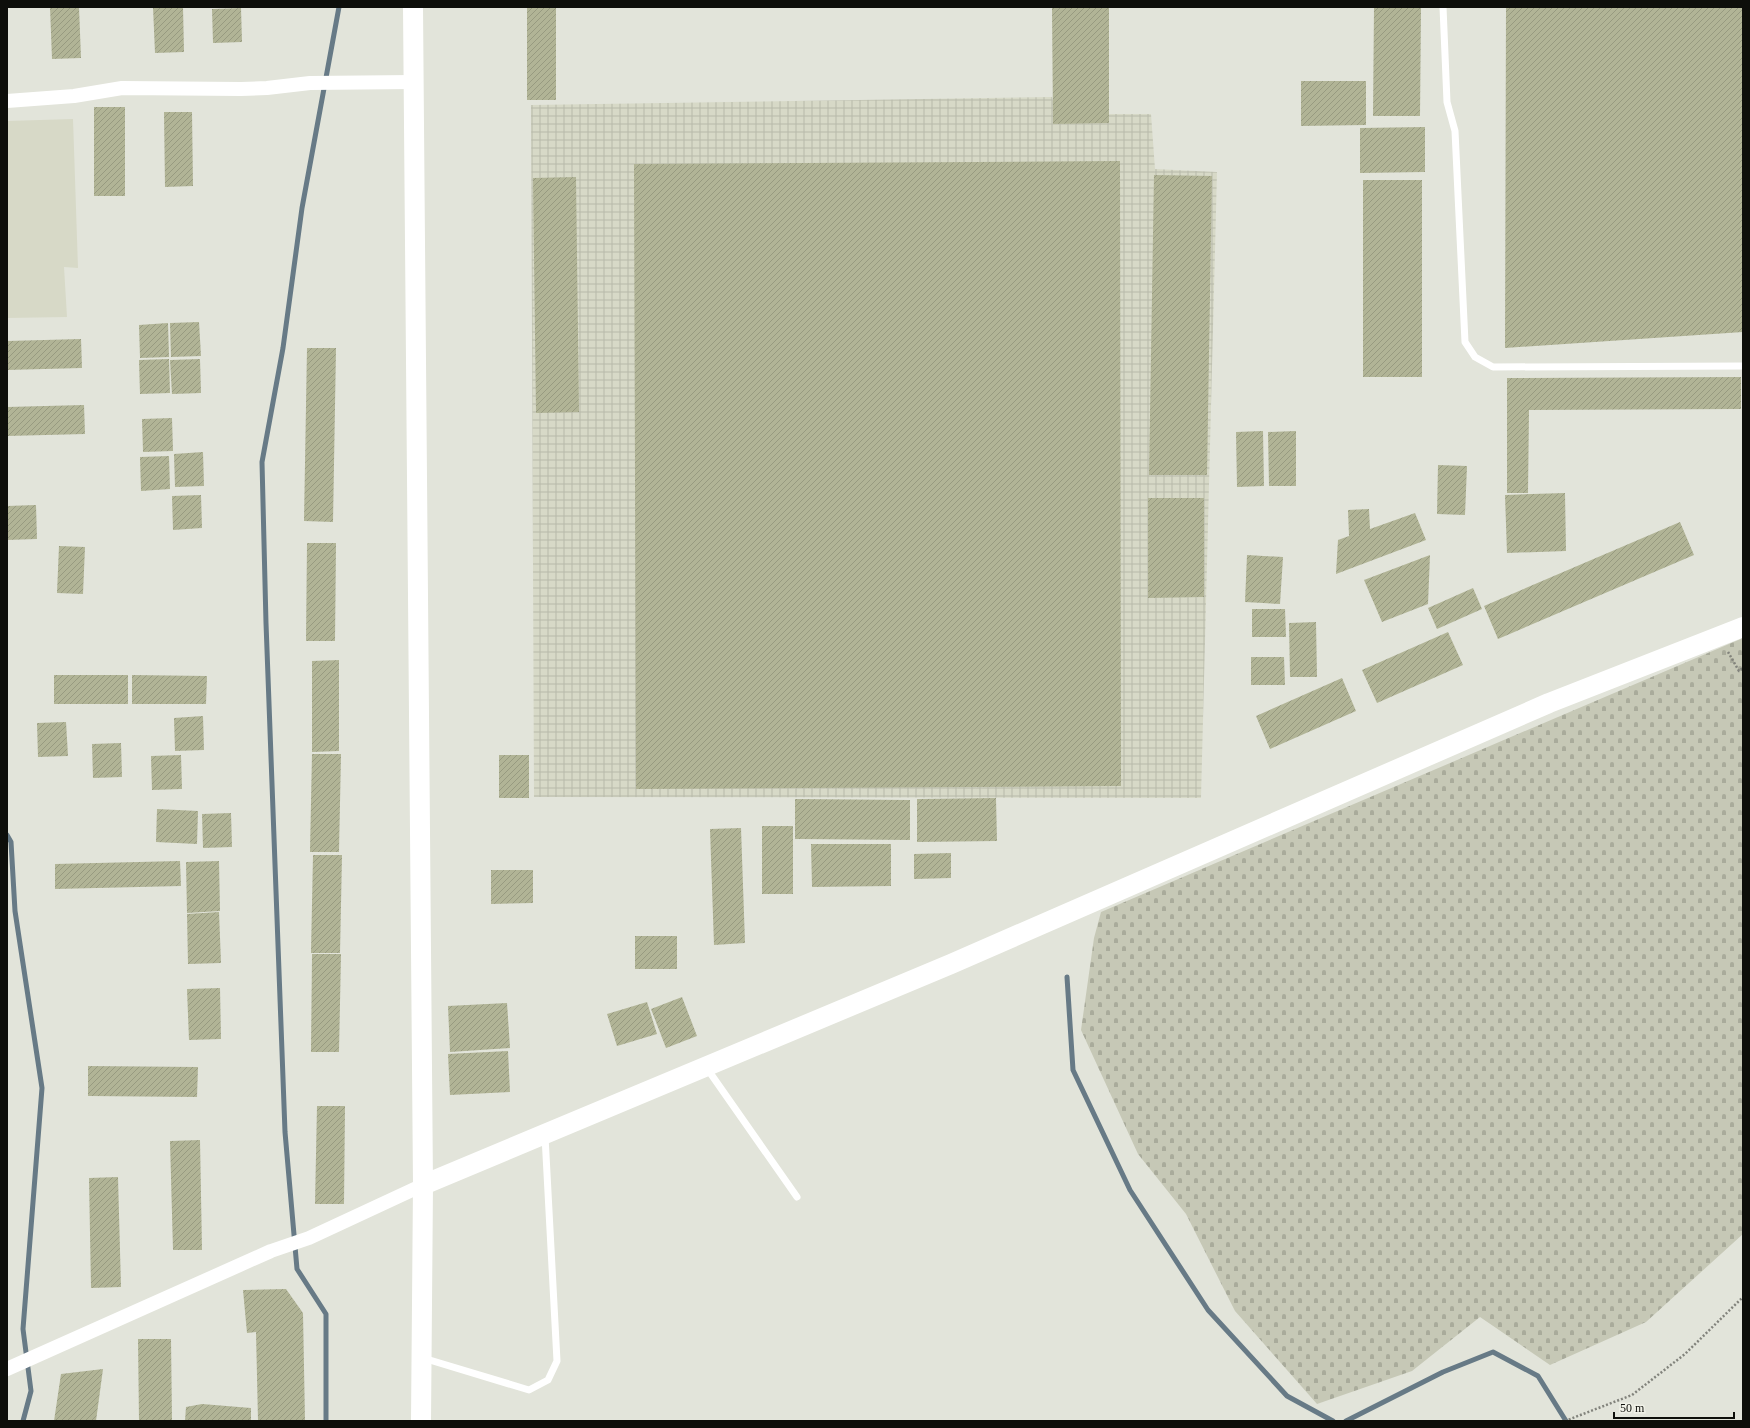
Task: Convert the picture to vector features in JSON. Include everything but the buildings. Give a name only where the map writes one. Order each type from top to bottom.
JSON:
[{"type":"main road","points":[[413,7],[423,1185],[421,1421]]},
{"type":"main road","points":[[423,1185],[951,964],[1549,703],[1743,627]]},
{"type":"street","points":[[7,101],[74,96],[122,88],[241,89],[267,88],[310,83],[413,82]]},
{"type":"street","points":[[9,1368],[271,1251],[309,1238],[423,1185]]},
{"type":"lane","points":[[1443,7],[1447,102],[1455,131],[1465,342],[1475,357],[1493,368],[1743,366]]},
{"type":"lane","points":[[706,1067],[797,1197]]},
{"type":"lane","points":[[422,1358],[528,1390],[548,1380],[557,1361],[545,1134]]},
{"type":"path","points":[[1719,636],[1739,671],[1743,668]]},
{"type":"path","points":[[1565,1421],[1632,1395],[1685,1354],[1743,1298]]},
{"type":"shaded area","points":[[1052,97],[1056,114],[1151,114],[1155,169],[1217,172],[1201,798],[534,797],[531,105]]},
{"type":"shaded area","points":[[73,119],[78,268],[64,267],[67,317],[7,318],[7,121]]},
{"type":"green space","points":[[1743,638],[1743,1234],[1646,1322],[1550,1365],[1480,1317],[1412,1371],[1317,1404],[1235,1311],[1186,1214],[1138,1154],[1081,1030],[1094,938],[1101,912]]},
{"type":"waterway","points":[[326,1421],[326,1314],[297,1269],[285,1132],[266,623],[262,462],[283,348],[302,208],[339,7]]},
{"type":"waterway","points":[[7,835],[11,842],[15,911],[42,1088],[23,1329],[31,1391],[23,1421]]},
{"type":"waterway","points":[[1067,977],[1073,1070],[1130,1190],[1208,1310],[1287,1396],[1333,1421]]},
{"type":"waterway","points":[[1346,1421],[1443,1372],[1493,1352],[1538,1376],[1566,1421]]}]
